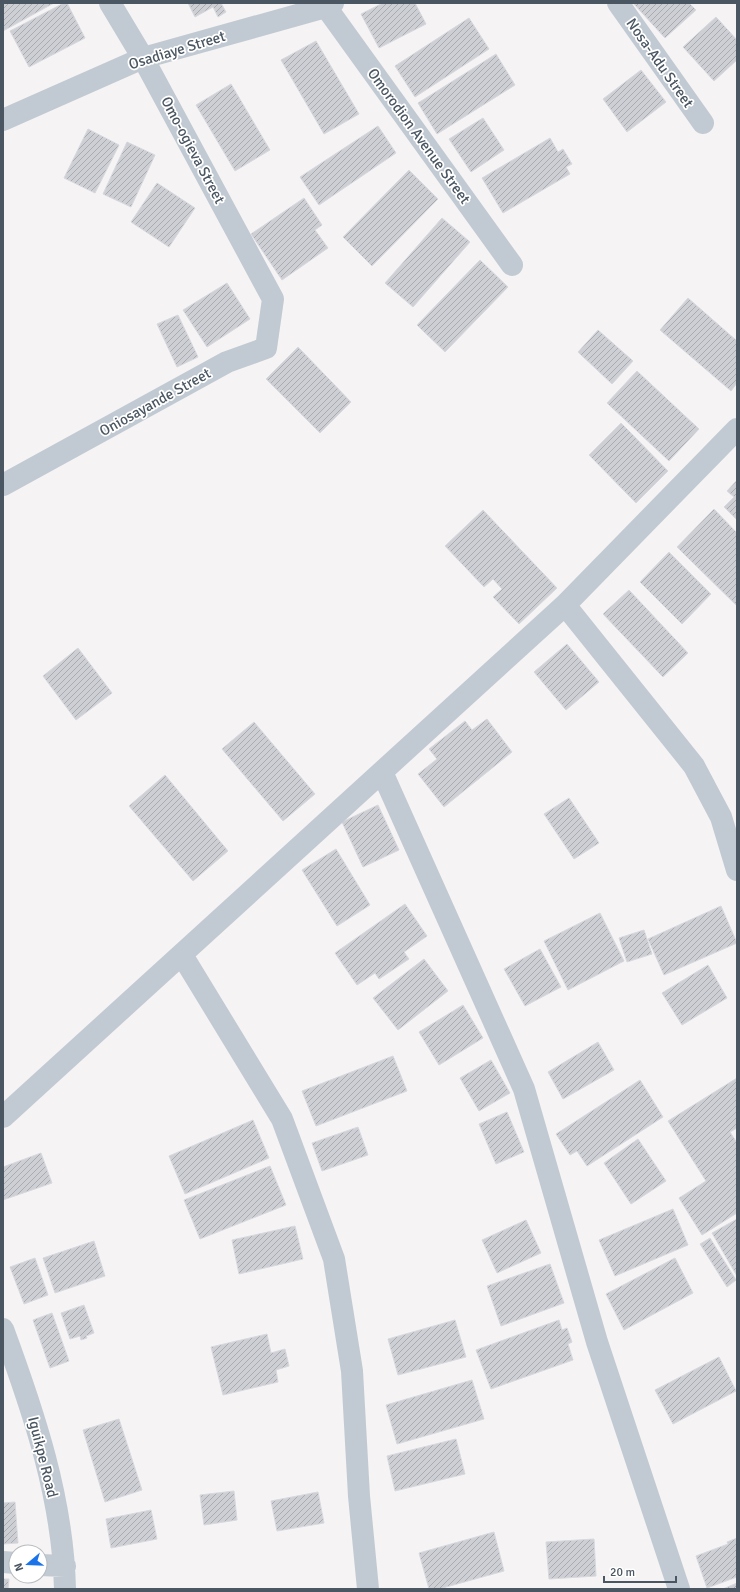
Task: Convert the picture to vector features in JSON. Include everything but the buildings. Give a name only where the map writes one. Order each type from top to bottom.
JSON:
[{"type":"street","name":"Omo-ogieva Street","points":[[110,3],[143,58],[273,299]]},
{"type":"street","name":"Nosa-Adu Street","points":[[618,3],[703,123]]},
{"type":"street","name":"Osadiaye Street","points":[[3,120],[143,58],[329,5]]},
{"type":"street","name":"Omorodion Avenue Street","points":[[329,5],[512,265]]},
{"type":"street","name":"Oniosayande Street","points":[[3,485],[227,362],[266,348],[273,299]]},
{"type":"street","points":[[3,1117],[565,605],[737,429]]},
{"type":"street","points":[[565,605],[694,766],[721,816],[737,870]]},
{"type":"street","points":[[382,772],[524,1089],[597,1342],[679,1589]]},
{"type":"street","points":[[182,954],[282,1119],[334,1259],[352,1371],[358,1496],[368,1589]]},
{"type":"street","name":"Iguikpe Road","points":[[3,1328],[29,1400],[51,1476],[65,1566],[65,1589]]},
{"type":"street","points":[[48,1565],[65,1566]]}]
